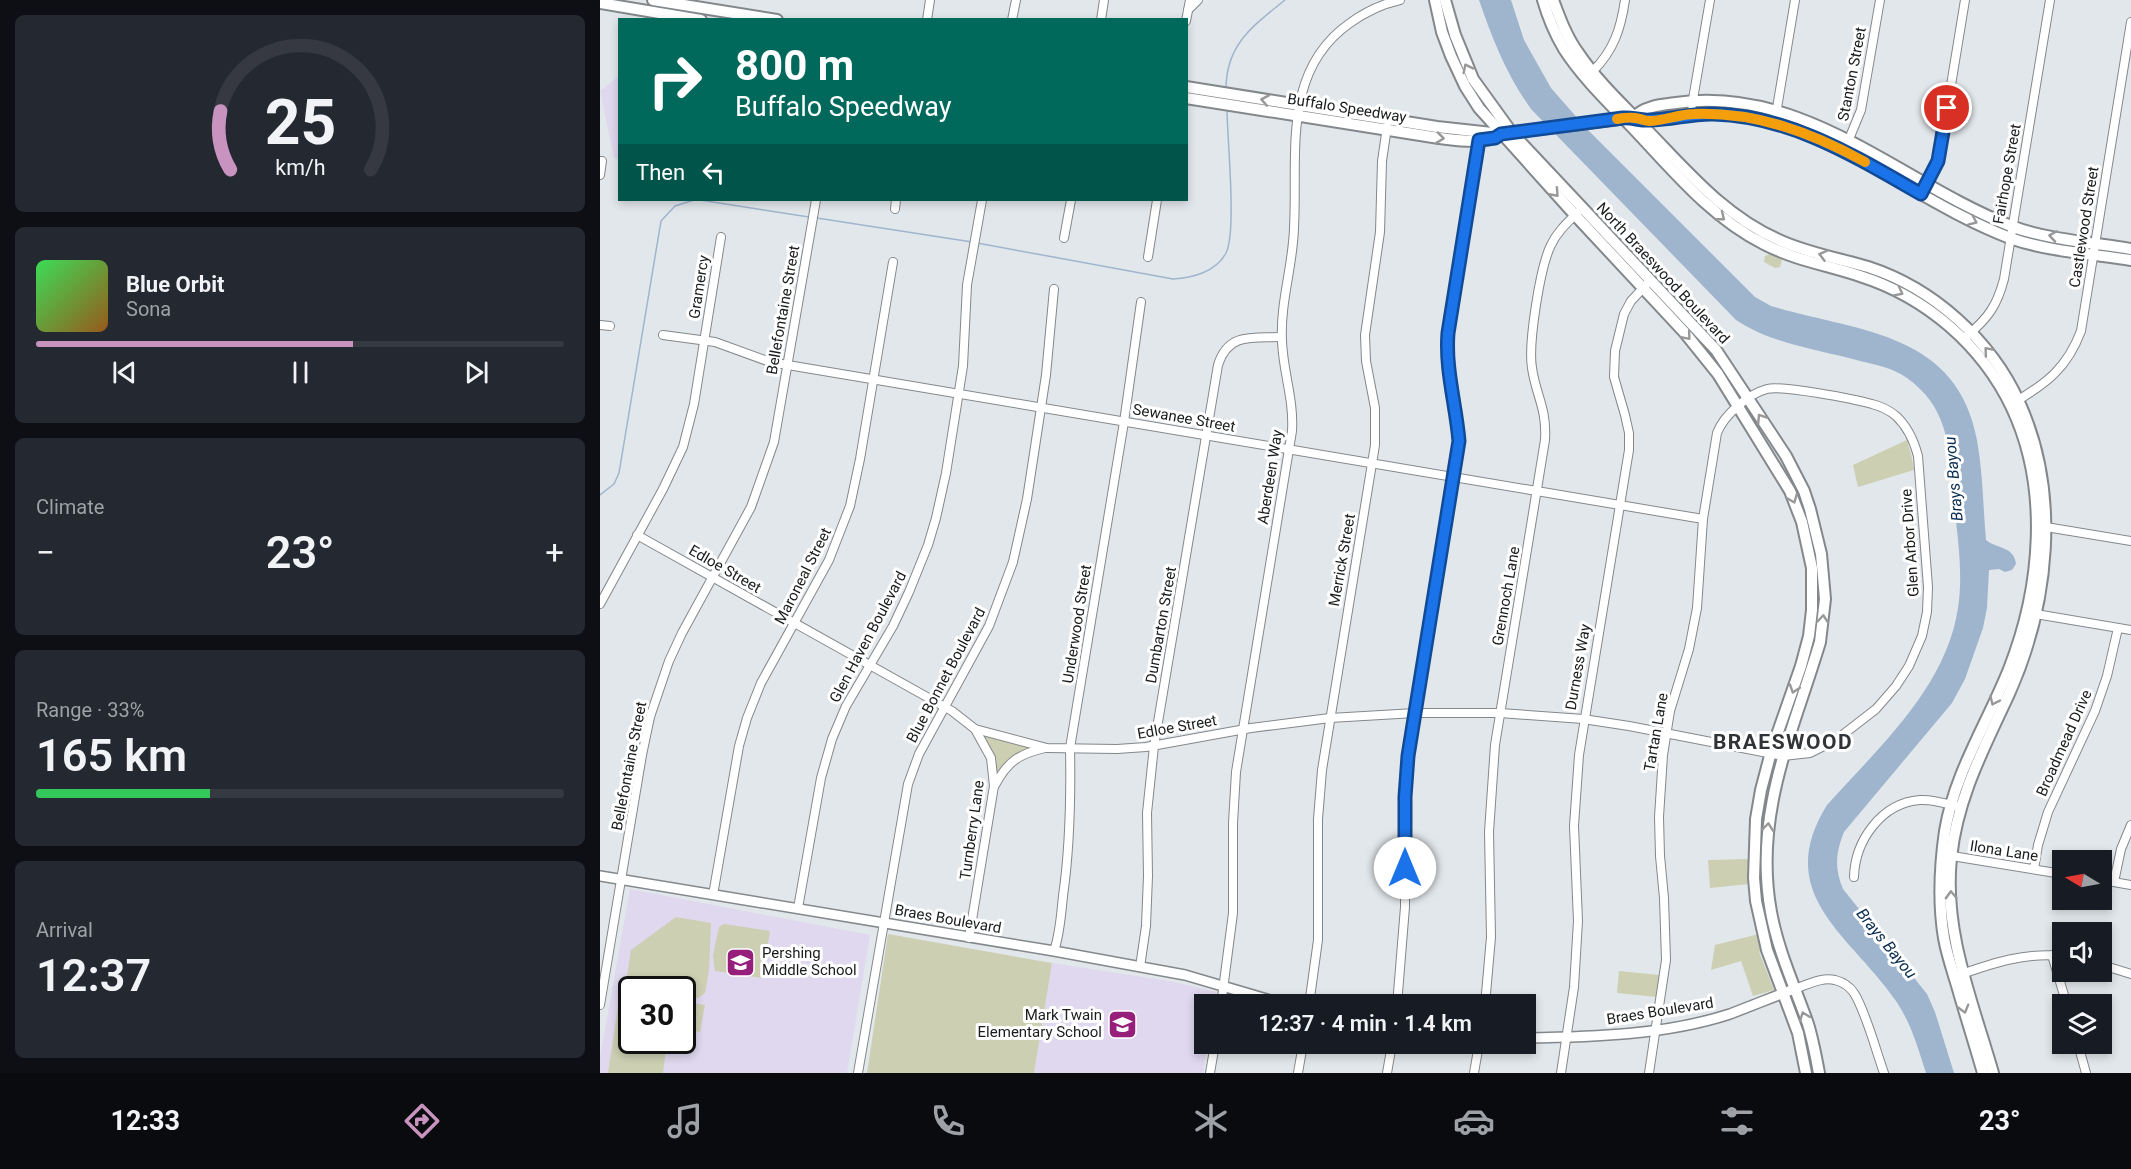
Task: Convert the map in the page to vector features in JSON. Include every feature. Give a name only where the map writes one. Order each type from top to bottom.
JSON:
[{"type":"main road","points":[[653,0],[765,18]]},
{"type":"main road","name":"North Braeswood Boulevard","points":[[1435,0],[1442,32],[1451,57],[1479,108],[1532,154],[1578,212],[1651,279],[1716,350],[1786,456],[1804,491],[1817,533],[1818,569],[1809,636],[1761,790],[1756,819],[1760,859]]},
{"type":"main road","name":"North Braeswood Boulevard","points":[[1445,0],[1460,51],[1473,79],[1507,133],[1685,333],[1718,374],[1790,491],[1802,522],[1825,598],[1820,642],[1774,789],[1760,859],[1756,901],[1767,950],[1808,1025],[1819,1073]]},
{"type":"main road","points":[[1543,0],[1563,47],[1603,97],[1656,139],[1718,201],[1754,228],[1790,245],[1869,268],[1901,281],[1938,304],[2002,371],[2014,403],[2031,432],[2040,463],[2042,579],[2031,613],[2016,678],[1956,805],[1947,855],[1959,975],[1983,1073]]},
{"type":"main road","points":[[1553,0],[1568,37],[1580,56],[1628,118],[1706,205],[1739,230],[1779,251],[1821,266],[1855,274],[1893,289],[1935,313],[1967,336]]},
{"type":"main road","points":[[657,12],[666,2]]},
{"type":"main road","points":[[600,3],[690,18]]},
{"type":"main road","name":"Buffalo Speedway","points":[[1188,88],[1218,97],[1299,111],[1476,136],[1595,121],[1628,118],[1648,121],[1691,114],[1796,116],[1850,139],[1924,189]]},
{"type":"main road","name":"Buffalo Speedway","points":[[1188,98],[1218,97]]},
{"type":"main road","points":[[1595,121],[1601,111],[1603,97]]},
{"type":"main road","name":"Buffalo Speedway","points":[[1628,118],[1655,106],[1693,101],[1734,103],[1775,117],[1924,189],[1965,205],[2012,232],[2034,232],[2131,260]]},
{"type":"main road","points":[[1476,136],[1479,108]]},
{"type":"main road","points":[[1656,139],[1656,126],[1660,119]]},
{"type":"main road","points":[[1532,154],[1530,143],[1539,129]]},
{"type":"main road","name":"Buffalo Speedway","points":[[2094,248],[2131,249]]},
{"type":"main road","points":[[1959,975],[1993,1073]]},
{"type":"main road","name":"North Braeswood Boulevard","points":[[1789,991],[1806,1073]]},
{"type":"street","points":[[927,18],[930,0]]},
{"type":"street","points":[[1012,18],[1016,0]]},
{"type":"street","points":[[1101,18],[1104,0]]},
{"type":"street","points":[[1187,18],[1190,0]]},
{"type":"street","points":[[1188,10],[1198,0]]},
{"type":"street","name":"Aberdeen Way","points":[[1223,994],[1233,913],[1234,799],[1243,729],[1289,450],[1292,405],[1281,337],[1283,303],[1293,240],[1295,147],[1299,111],[1306,77],[1312,64],[1329,41],[1347,25],[1369,11],[1400,0]]},
{"type":"street","points":[[1593,70],[1610,52],[1617,38],[1625,0]]},
{"type":"street","points":[[1691,114],[1710,0]]},
{"type":"street","points":[[1775,117],[1795,0]]},
{"type":"street","name":"Stanton Street","points":[[1843,150],[1862,110],[1880,0]]},
{"type":"street","points":[[1924,189],[1940,152],[1965,0]]},
{"type":"street","name":"Fairhope Street","points":[[1967,336],[1984,322],[1998,298],[2004,279],[2050,0]]},
{"type":"street","name":"Castlewood Street","points":[[2014,403],[2041,387],[2056,373],[2075,346],[2084,315],[2131,22]]},
{"type":"street","name":"Merrick Street","points":[[1311,994],[1318,940],[1320,794],[1376,426],[1373,391],[1365,350],[1365,335],[1380,232],[1382,167],[1388,125]]},
{"type":"street","points":[[1398,994],[1406,907],[1405,797],[1408,756],[1459,441],[1447,343],[1476,136]]},
{"type":"street","points":[[600,175],[601,161]]},
{"type":"street","name":"Bellefontaine Street","points":[[600,1005],[642,755],[658,690],[682,633],[734,540],[760,485],[774,442],[815,201]]},
{"type":"street","points":[[895,209],[896,201]]},
{"type":"street","name":"Glen Haven Boulevard","points":[[798,908],[821,778],[829,749],[846,706],[901,609],[928,545],[941,498],[965,349],[965,311],[981,201]]},
{"type":"street","points":[[1064,238],[1071,201]]},
{"type":"street","points":[[1148,257],[1157,201]]},
{"type":"street","name":"Grennoch Lane","points":[[1486,994],[1491,937],[1490,804],[1495,745],[1545,440],[1545,417],[1532,370],[1531,343],[1546,257],[1557,235],[1578,212]]},
{"type":"street","name":"Gramercy","points":[[600,604],[663,489],[683,447],[694,404],[721,237]]},
{"type":"street","name":"Maroneal Street","points":[[713,895],[739,746],[747,718],[761,683],[829,560],[850,506],[893,262]]},
{"type":"street","name":"Durness Way","points":[[1561,1073],[1574,987],[1578,921],[1574,826],[1578,754],[1629,450],[1629,433],[1614,377],[1614,358],[1624,314],[1631,301],[1651,279]]},
{"type":"street","name":"Blue Bonnet Boulevard","points":[[858,1073],[908,784],[919,754],[989,626],[1013,562],[1027,499],[1041,408],[1054,289]]},
{"type":"street","name":"Underwood Street","points":[[1054,951],[1062,910],[1069,840],[1070,748],[1124,422],[1141,302]]},
{"type":"street","points":[[600,325],[610,326]]},
{"type":"street","name":"Sewanee Street","points":[[663,335],[714,342],[758,359],[788,365],[1702,519]]},
{"type":"street","name":"Dumbarton Street","points":[[1140,968],[1146,926],[1147,813],[1154,746],[1218,365],[1226,348],[1243,338],[1281,337]]},
{"type":"street","name":"Glen Arbor Drive","points":[[1738,407],[1761,392],[1777,388],[1872,404],[1888,411],[1901,422],[1911,435],[1918,456],[1929,587],[1926,623],[1916,651],[1896,686],[1864,719],[1821,749],[1799,755],[1783,756],[1772,752]]},
{"type":"street","name":"Tartan Lane","points":[[1649,1073],[1666,960],[1659,817],[1667,732],[1689,649],[1697,608],[1702,519],[1717,433],[1721,422],[1738,407]]},
{"type":"street","points":[[2041,526],[2131,541]]},
{"type":"street","name":"Edloe Street","points":[[638,535],[945,707],[975,729],[1047,748],[1117,749],[1154,746],[1243,729],[1330,718],[1415,713],[1500,713],[1583,719],[1772,752]]},
{"type":"street","points":[[2031,613],[2131,630]]},
{"type":"street","name":"Broadmead Drive","points":[[2034,869],[2038,845],[2048,812],[2095,711],[2107,676],[2118,628]]},
{"type":"street","name":"Turnberry Lane","points":[[969,938],[994,786],[991,758],[975,729]]},
{"type":"street","points":[[994,786],[1003,770],[1014,760],[1028,752],[1047,748]]},
{"type":"street","points":[[1854,878],[1856,858],[1862,841],[1886,813],[1905,803],[1920,800],[1956,805]]},
{"type":"street","points":[[2131,825],[2121,849],[2114,882],[2131,885]]},
{"type":"street","name":"Ilona Lane","points":[[1947,855],[2052,872]]},
{"type":"street","name":"Braes Boulevard","points":[[600,876],[1054,951],[1185,975],[1251,994]]},
{"type":"street","points":[[1959,975],[2016,957],[2052,955]]},
{"type":"street","points":[[2112,968],[2131,974]]},
{"type":"street","points":[[1789,991],[1814,982],[1832,979],[1849,987],[1857,1000],[1884,1073]]},
{"type":"street","name":"Braes Boulevard","points":[[1536,1038],[1604,1036],[1690,1024],[1729,1014],[1789,991]]},
{"type":"street","points":[[1210,1073],[1213,1054]]},
{"type":"street","points":[[1298,1073],[1301,1054]]},
{"type":"street","points":[[1387,1073],[1390,1054]]},
{"type":"street","points":[[1474,1073],[1477,1054]]},
{"type":"street","points":[[2081,1054],[2086,1073]]},
{"type":"shaded area","points":[[618,77],[618,159],[614,158],[600,91]]},
{"type":"shaded area","name":"Pershing Middle School","points":[[630,889],[870,935],[847,1073],[600,1073],[600,1057]]},
{"type":"shaded area","name":"Mark Twain Elementary School","points":[[1052,963],[1175,982],[1216,992],[1216,994],[1194,994],[1194,1054],[1206,1054],[1203,1073],[1034,1073]]},
{"type":"green space","points":[[1770,254],[1782,259],[1780,267],[1775,268],[1764,262],[1765,256]]},
{"type":"green space","points":[[1907,440],[1914,470],[1858,487],[1853,465]]},
{"type":"green space","points":[[975,729],[1047,748],[1020,756],[994,786],[991,758]]},
{"type":"green space","points":[[1749,859],[1749,884],[1710,888],[1708,860]]},
{"type":"green space","points":[[676,917],[711,923],[709,970],[705,993],[696,998],[696,976],[627,976],[631,950]]},
{"type":"green space","points":[[724,924],[770,931],[762,978],[715,971],[713,955],[719,927]]},
{"type":"green space","points":[[888,934],[1052,963],[1034,1073],[867,1073]]},
{"type":"green space","points":[[1759,934],[1762,950],[1759,952],[1774,990],[1753,996],[1741,961],[1711,970],[1715,945]]},
{"type":"green space","points":[[1619,971],[1659,975],[1657,997],[1617,993]]},
{"type":"green space","points":[[696,1004],[705,1005],[700,1032],[696,1031]]},
{"type":"green space","points":[[618,1007],[618,1054],[665,1054],[663,1073],[608,1073]]},
{"type":"water","name":"Brays Bayou","points":[[1479,0],[1511,0],[1524,40],[1551,88],[1587,129],[1755,297],[1771,306],[1869,331],[1899,342],[1926,357],[1948,377],[1966,404],[1979,452],[1986,540],[2009,551],[2015,558],[2016,564],[2012,570],[2005,572],[1999,569],[1989,570],[1987,608],[1983,628],[1965,679],[1952,703],[1844,832],[1837,860],[1838,874],[1843,889],[1927,994],[1954,1073],[1926,1073],[1914,1036],[1901,1009],[1824,912],[1813,889],[1808,864],[1812,837],[1827,805],[1907,715],[1940,665],[1951,637],[1960,593],[1960,563],[1947,440],[1938,413],[1920,389],[1896,372],[1780,341],[1736,320],[1531,109],[1501,56]]},
{"type":"waterway","points":[[1226,89],[1231,60],[1243,37],[1285,0]]},
{"type":"waterway","points":[[977,243],[1173,279],[1203,273],[1222,260],[1229,242],[1231,205],[1227,109]]},
{"type":"waterway","points":[[600,495],[614,484],[619,473],[661,221],[675,206],[691,201]]},
{"type":"waterway","points":[[706,201],[809,217]]},
{"type":"waterway","points":[[817,218],[972,242]]},
{"type":"slow traffic","points":[[1617,119],[1634,117],[1648,121],[1691,114],[1742,116],[1774,122],[1793,129],[1865,162]]},
{"type":"place","name":"Pershing Middle School","points":[[741,962]]},
{"type":"place","name":"Mark Twain Elementary School","points":[[1123,1024]]},
{"type":"district","name":"BRAESWOOD","points":[[1783,742]]},
{"type":"route","points":[[1405,868],[1405,797],[1408,756],[1458,455],[1457,416],[1447,354],[1448,333],[1479,140],[1495,138],[1501,134],[1623,118],[1634,117],[1648,121],[1691,114],[1742,116],[1774,122],[1819,139],[1921,194],[1938,161],[1947,108]]}]
